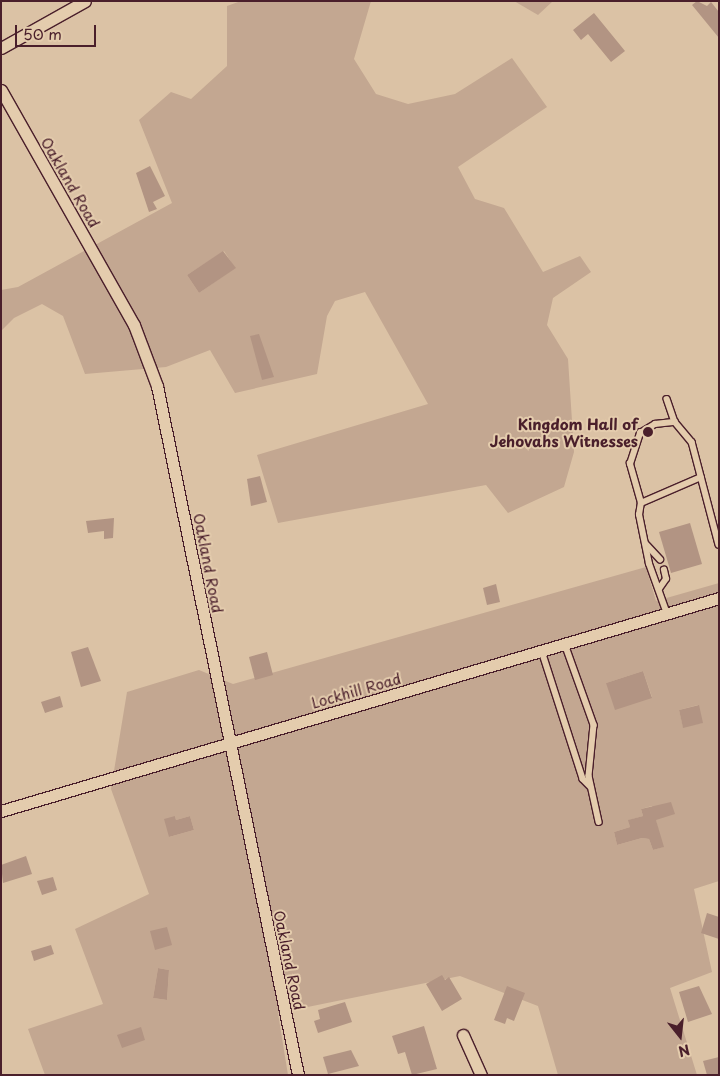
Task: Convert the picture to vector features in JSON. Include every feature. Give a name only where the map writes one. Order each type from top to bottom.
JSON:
[{"type":"street","points":[[1,48],[85,1]]},
{"type":"street","name":"Oakland Road","points":[[1,90],[134,325],[158,386],[298,1075]]},
{"type":"street","name":"Lockhill Road","points":[[1,811],[719,598]]},
{"type":"street","points":[[463,1035],[481,1075]]},
{"type":"lane","points":[[667,399],[675,422],[692,442],[719,545]]},
{"type":"lane","points":[[667,614],[646,544],[639,515],[641,503],[630,464],[632,446],[640,433],[655,424],[675,422]]},
{"type":"lane","points":[[641,503],[701,477]]},
{"type":"lane","points":[[646,544],[660,559]]},
{"type":"lane","points":[[659,589],[666,579],[664,570]]},
{"type":"lane","points":[[565,644],[594,725],[591,787],[599,822]]},
{"type":"lane","points":[[542,651],[583,780],[591,787]]},
{"type":"shaded area","points":[[241,1],[371,1],[354,59],[376,94],[408,104],[455,94],[512,58],[547,107],[458,167],[475,199],[504,208],[543,272],[580,256],[591,272],[553,298],[547,325],[568,359],[574,452],[564,487],[508,513],[486,485],[278,523],[257,455],[428,404],[365,292],[335,301],[327,316],[317,374],[235,393],[210,350],[166,367],[85,374],[63,316],[42,304],[14,318],[1,331],[1,290],[18,287],[172,203],[139,120],[171,92],[191,99],[227,66],[227,6]],"holes":[[[224,251],[235,268],[199,293],[187,275]]]},
{"type":"shaded area","points":[[514,1],[553,1],[538,15]]},
{"type":"shaded area","points":[[646,567],[656,601],[719,583],[719,881],[694,889],[712,972],[670,988],[697,1075],[558,1075],[538,1006],[460,976],[278,1013],[288,1075],[45,1075],[28,1029],[103,1004],[75,929],[149,894],[111,789],[127,692],[199,670],[233,684]],"holes":[[[643,671],[652,697],[606,683]],[[698,705],[702,723],[683,727],[679,710]],[[652,806],[663,847],[653,850],[649,839],[642,838],[617,845],[614,832],[630,827],[629,820],[643,816],[641,809]],[[175,816],[176,820],[190,816],[194,830],[169,837]],[[158,968],[169,970],[167,1000],[153,998]]]},
{"type":"building","points":[[697,1],[707,6],[711,2],[719,12],[719,38],[692,5]]},
{"type":"building","points":[[594,13],[625,51],[611,62],[588,34],[581,40],[573,30]]},
{"type":"building","points":[[150,166],[165,196],[153,202],[157,209],[149,212],[136,173]]},
{"type":"building","points":[[223,251],[236,268],[199,293],[187,275]]},
{"type":"building","points":[[259,334],[274,377],[262,380],[250,336]]},
{"type":"building","points":[[260,476],[267,502],[251,506],[247,479]]},
{"type":"building","points":[[114,518],[113,538],[104,539],[104,531],[88,533],[86,521]]},
{"type":"building","points":[[690,523],[702,564],[671,573],[659,532]]},
{"type":"building","points":[[496,584],[500,602],[487,605],[483,588]]},
{"type":"building","points":[[88,647],[101,681],[81,687],[71,652]]},
{"type":"building","points":[[267,652],[273,675],[255,680],[249,657]]},
{"type":"building","points":[[643,671],[652,698],[615,710],[606,683]]},
{"type":"building","points":[[60,696],[63,707],[45,713],[41,702]]},
{"type":"building","points":[[699,705],[703,723],[683,728],[679,710]]},
{"type":"building","points":[[671,802],[675,814],[656,820],[664,847],[653,850],[649,839],[642,838],[617,845],[614,832],[630,827],[628,820],[643,816],[641,809]]},
{"type":"building","points":[[175,816],[176,820],[190,816],[194,830],[169,837],[164,819]]},
{"type":"building","points":[[26,856],[32,874],[3,883],[1,865]]},
{"type":"building","points":[[53,877],[57,890],[42,895],[37,881]]},
{"type":"building","points":[[707,913],[719,917],[719,939],[701,933]]},
{"type":"building","points":[[167,927],[172,945],[155,950],[150,931]]},
{"type":"building","points":[[51,945],[54,954],[34,961],[31,951]]},
{"type":"building","points":[[158,968],[169,970],[167,1000],[153,998]]},
{"type":"building","points":[[442,975],[445,980],[449,977],[462,999],[442,1011],[426,984]]},
{"type":"building","points":[[507,986],[525,993],[514,1021],[507,1018],[505,1024],[494,1020]]},
{"type":"building","points":[[699,986],[712,1014],[688,1022],[679,992]]},
{"type":"building","points":[[345,1002],[352,1022],[318,1033],[314,1021],[320,1019],[318,1010]]},
{"type":"building","points":[[424,1026],[437,1069],[412,1075],[405,1052],[398,1054],[392,1036]]},
{"type":"building","points":[[141,1027],[145,1040],[122,1048],[117,1035]]},
{"type":"building","points":[[351,1050],[359,1066],[328,1074],[323,1057]]},
{"type":"building","points":[[719,1057],[719,1075],[707,1075],[703,1061]]},
{"type":"place","name":"Kingdom Hall of Jehovahs Witnesses","points":[[648,432]]}]
